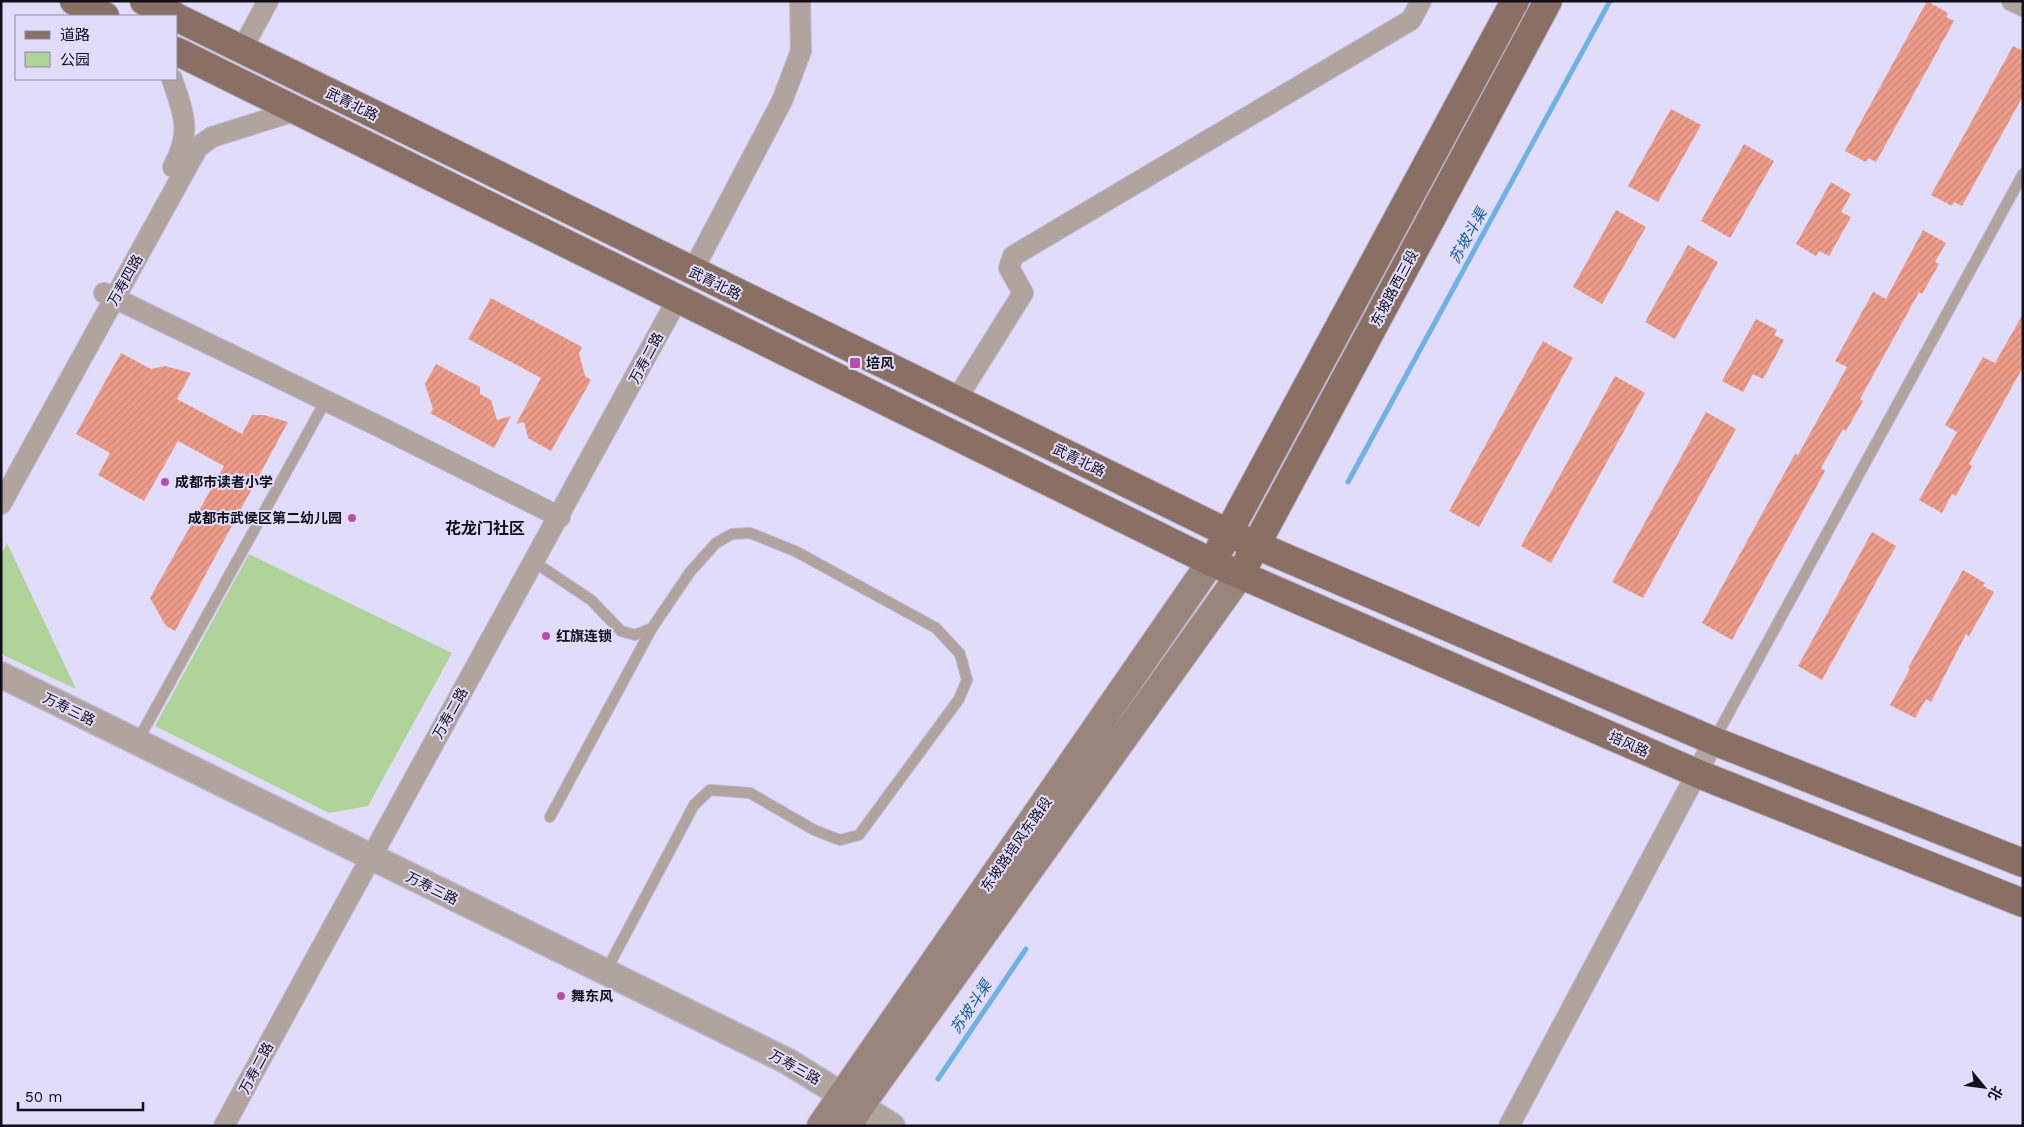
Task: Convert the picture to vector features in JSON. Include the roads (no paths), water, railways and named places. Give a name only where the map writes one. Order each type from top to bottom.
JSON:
[{"type":"main road","points":[[74,1],[103,15]]},
{"type":"main road","name":"武青北路","points":[[144,1],[172,15]]},
{"type":"main road","points":[[1211,562],[1515,1]]},
{"type":"main road","name":"东坡路西三段","points":[[1240,575],[1548,1]]},
{"type":"main road","name":"武青北路","points":[[178,18],[692,272],[1256,546]]},
{"type":"main road","points":[[178,52],[678,300],[1240,575]]},
{"type":"main road","points":[[1256,546],[1714,741],[2023,863]]},
{"type":"main road","name":"东坡路培风东路段","points":[[836,1117],[1211,562]]},
{"type":"main road","name":"东坡路培风东路段","points":[[836,1117],[1240,575]]},
{"type":"main road","name":"培风路","points":[[1240,575],[1696,774],[2023,903]]},
{"type":"street","points":[[242,49],[268,1]]},
{"type":"street","points":[[692,272],[782,101],[801,51],[800,1]]},
{"type":"street","points":[[956,400],[1023,293],[1009,268],[1013,256],[1411,20],[1421,1]]},
{"type":"street","points":[[2012,1],[2023,6]]},
{"type":"street","name":"万寿四路","points":[[1,504],[181,153],[184,142],[184,121],[172,80]]},
{"type":"street","name":"万寿四路","points":[[1,478],[198,147],[212,137],[295,111]]},
{"type":"street","points":[[109,295],[326,400],[560,518]]},
{"type":"street","name":"万寿二路","points":[[224,1126],[370,858],[560,518],[678,300]]},
{"type":"street","name":"万寿三路","points":[[1,675],[370,858],[786,1060],[836,1117],[892,1126]]},
{"type":"street","points":[[1509,1126],[1714,741]]},
{"type":"lane","points":[[1714,741],[2023,174]]},
{"type":"lane","points":[[136,742],[326,400]]},
{"type":"lane","points":[[550,818],[652,628],[690,572],[716,543],[732,534],[750,533],[795,551],[936,628],[960,654],[967,680],[959,699],[859,835],[840,840],[814,830],[750,793],[710,790],[694,805],[605,972]]},
{"type":"lane","points":[[534,562],[591,600],[621,631],[635,635],[652,628]]},
{"type":"waterway","name":"苏坡斗渠","points":[[1348,482],[1610,1]]},
{"type":"waterway","name":"苏坡斗渠","points":[[938,1079],[1026,949]]},
{"type":"place","name":"培风","points":[[855,363]]},
{"type":"place","name":"成都市读者小学","points":[[165,482]]},
{"type":"place","name":"成都市武侯区第二幼儿园","points":[[352,518]]},
{"type":"place","name":"红旗连锁","points":[[546,636]]},
{"type":"place","name":"舞东风","points":[[561,996]]},
{"type":"district","name":"花龙门社区","points":[[485,528]]}]
